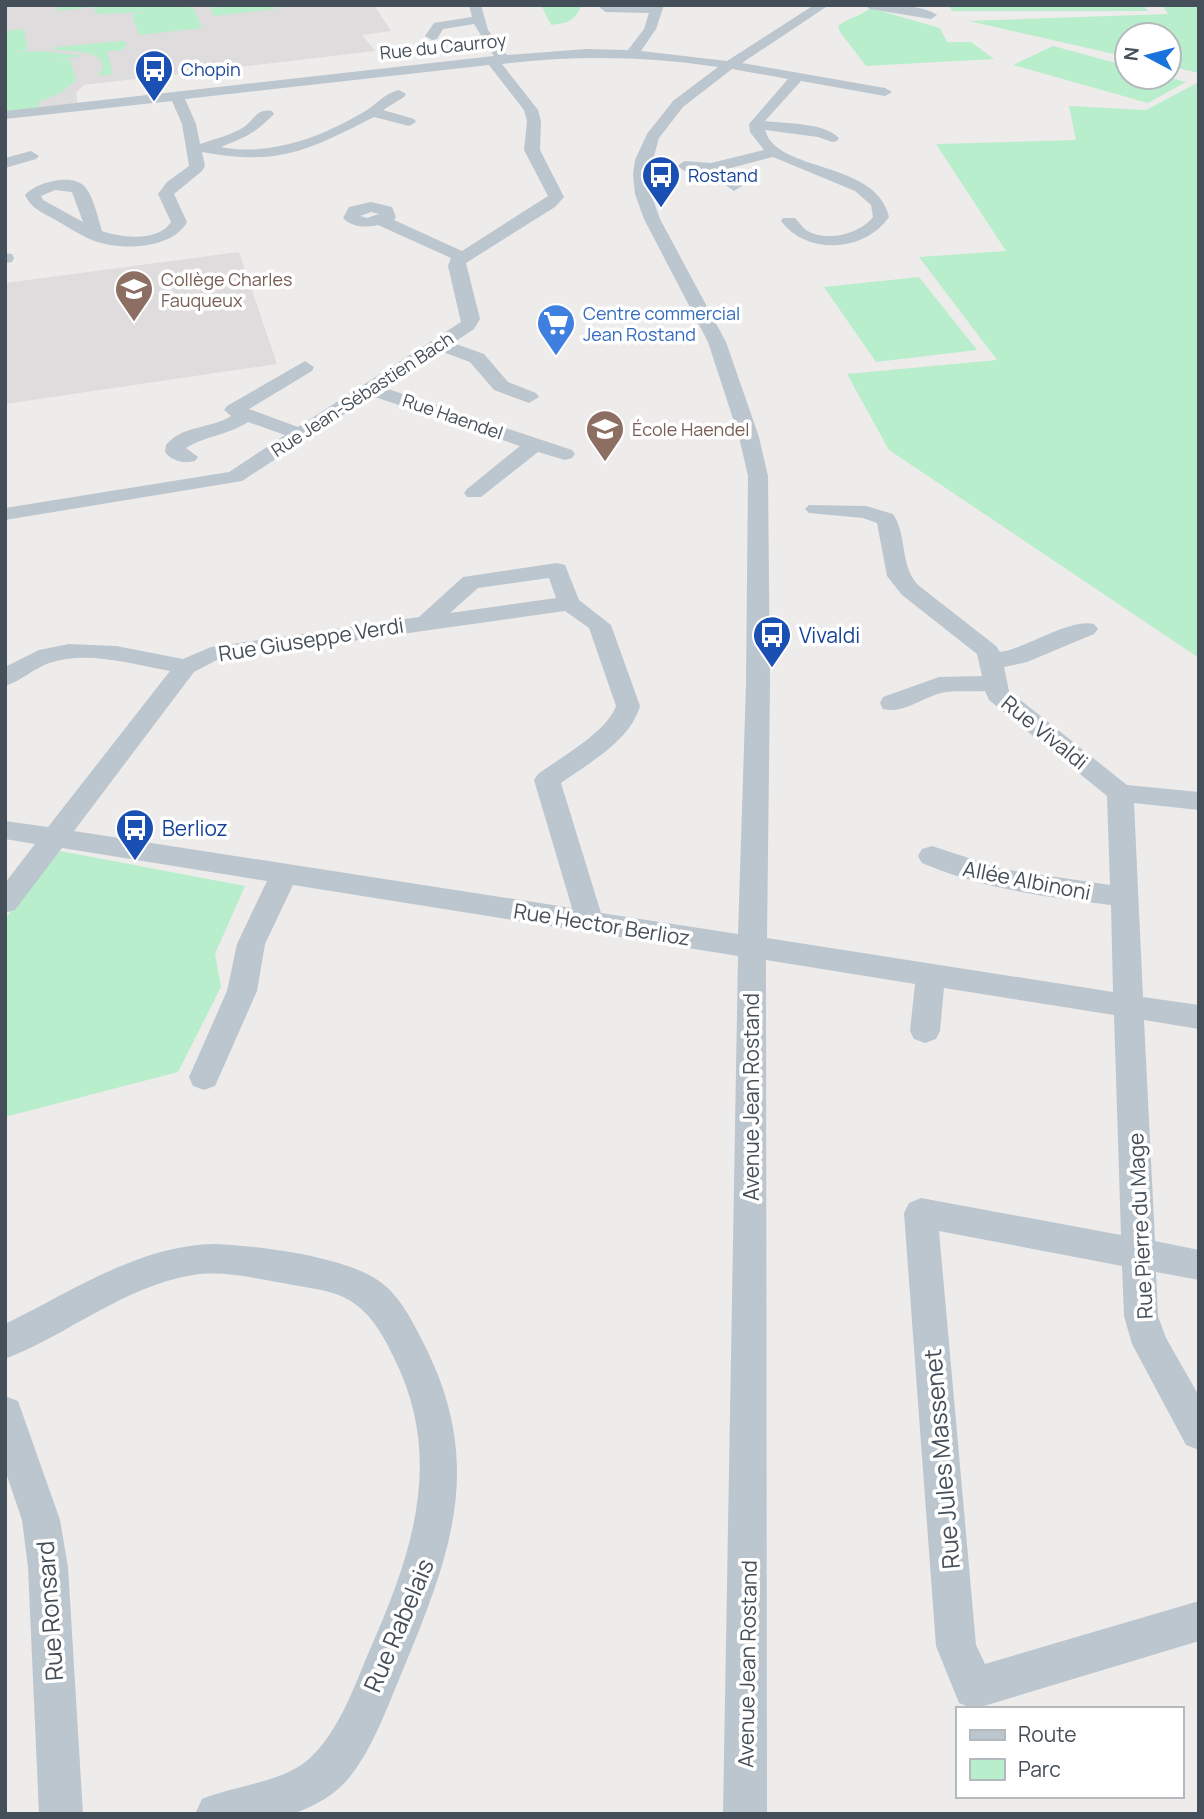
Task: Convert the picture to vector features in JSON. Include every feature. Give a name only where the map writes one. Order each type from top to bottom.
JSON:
[{"type":"street","points":[[382,221],[462,257],[550,204],[556,197],[532,150],[534,121],[531,110],[497,60],[478,20],[475,5]]},
{"type":"street","name":"Avenue Jean Rostand","points":[[745,1814],[758,496],[752,448],[730,384],[672,288],[659,252],[641,180],[642,161],[652,137],[678,104],[729,66],[823,5]]},
{"type":"street","points":[[870,5],[931,15]]},
{"type":"street","points":[[606,8],[657,8],[650,29],[633,52]]},
{"type":"street","points":[[432,36],[439,26],[478,20]]},
{"type":"street","name":"Rue du Caurroy","points":[[5,116],[568,53],[633,52],[884,92]]},
{"type":"street","points":[[789,221],[796,231],[807,237],[842,239],[873,231],[880,212],[871,196],[857,186],[773,152],[758,138],[756,124],[797,78]]},
{"type":"street","points":[[200,149],[241,155],[286,152],[373,112],[399,94]]},
{"type":"street","points":[[96,236],[129,242],[152,239],[170,233],[179,222],[167,197],[167,191],[197,169],[200,149],[177,96]]},
{"type":"street","points":[[373,112],[410,122]]},
{"type":"street","points":[[200,149],[251,130],[259,118],[267,114]]},
{"type":"street","points":[[756,124],[827,132]]},
{"type":"street","points":[[685,166],[711,168],[773,152]]},
{"type":"street","points":[[5,163],[31,156]]},
{"type":"street","points":[[711,168],[734,186]]},
{"type":"street","name":"Rue Jean-Sébastien Bach","points":[[5,514],[235,477],[470,322],[457,265],[462,257]]},
{"type":"street","points":[[438,345],[477,358],[498,384],[529,397],[490,429]]},
{"type":"street","points":[[300,434],[234,410],[305,367]]},
{"type":"street","name":"Rue Haendel","points":[[370,389],[565,454]]},
{"type":"street","points":[[188,457],[175,452],[176,445],[194,433],[224,429],[246,415]]},
{"type":"street","name":"Rue Haendel","points":[[474,493],[535,444]]},
{"type":"street","name":"Rue Vivaldi","points":[[816,509],[866,512],[886,519],[890,528],[892,561],[904,583],[984,647],[1002,699],[1120,793]]},
{"type":"street","points":[[428,620],[471,582],[557,570],[569,603],[598,625],[628,712],[619,725],[547,780],[590,922]]},
{"type":"street","name":"Rue Giuseppe Verdi","points":[[56,837],[186,667],[197,659],[219,652],[428,620],[569,603]]},
{"type":"street","points":[[892,703],[939,685],[993,672],[1019,657],[1086,629]]},
{"type":"street","points":[[5,678],[40,657],[79,650],[99,651],[186,667]]},
{"type":"street","points":[[1130,1006],[1120,793],[1199,801]]},
{"type":"street","name":"Rue Hector Berlioz","points":[[5,830],[1199,1017]]},
{"type":"street","points":[[5,903],[56,837]]},
{"type":"street","name":"Allée Albinoni","points":[[932,856],[959,869],[984,876],[1124,897]]},
{"type":"street","points":[[204,1077],[242,990],[251,944],[285,873]]},
{"type":"street","points":[[925,1031],[931,974]]},
{"type":"street","name":"Rue Pierre du Mage","points":[[1130,1006],[1141,1316],[1145,1331],[1199,1432]]},
{"type":"street","name":"Rue Jules Massenet","points":[[1139,1254],[921,1213],[956,1646],[974,1688],[1199,1621]]},
{"type":"street","points":[[1139,1254],[1199,1265]]},
{"type":"street","name":"Rue Rabelais","points":[[5,1342],[153,1270],[193,1260],[227,1259],[296,1270],[362,1289],[387,1314],[420,1371],[439,1449],[438,1504],[432,1541],[420,1584],[382,1669],[346,1743],[324,1774],[299,1789],[216,1814]]},
{"type":"street","name":"Rue Ronsard","points":[[5,1414],[41,1520],[48,1567],[61,1814]]},
{"type":"shaded area","points":[[5,5],[374,5],[391,31],[362,35],[375,51],[84,85],[76,93],[78,104],[5,112]]},
{"type":"shaded area","name":"Collège Charles Fauqueux","points":[[239,252],[277,364],[5,404],[5,283]]},
{"type":"green space","points":[[56,5],[206,5],[182,9],[194,8],[202,28],[139,35],[132,14],[147,12],[96,14],[94,7],[58,11]]},
{"type":"green space","points":[[272,5],[275,9],[214,16],[210,6]]},
{"type":"green space","points":[[541,5],[582,5],[570,20],[551,25]]},
{"type":"green space","points":[[949,5],[1143,5],[1148,11],[952,11]]},
{"type":"green space","points":[[1162,5],[1199,5],[1199,73],[1183,69],[1183,21],[1113,21],[1113,54],[969,21],[1168,14]]},
{"type":"green space","points":[[870,8],[940,28],[947,42],[971,42],[994,59],[866,66],[838,26]]},
{"type":"green space","points":[[24,29],[28,50],[12,52],[41,51],[84,56],[48,61],[70,59],[76,80],[62,92],[39,102],[39,108],[5,112],[5,31]]},
{"type":"green space","points":[[128,42],[123,50],[107,51],[113,74],[98,76],[102,61],[97,57],[79,52],[53,50],[57,47]]},
{"type":"green space","points":[[1053,46],[1113,62],[1113,91],[1170,91],[1148,103],[1013,65]]},
{"type":"green space","points":[[1199,82],[1199,658],[889,450],[847,374],[997,360],[919,257],[1006,251],[936,144],[1076,140],[1069,106],[1146,110]]},
{"type":"green space","points":[[919,277],[977,350],[876,362],[824,287]]},
{"type":"green space","points":[[60,851],[245,886],[215,954],[221,987],[178,1072],[5,1117],[5,919]]},
{"type":"place","name":"Chopin","points":[[154,103]]},
{"type":"place","name":"Rostand","points":[[661,209]]},
{"type":"place","name":"Collège Charles Fauqueux","points":[[134,323]]},
{"type":"place","name":"Centre commercial Jean Rostand","points":[[556,357]]},
{"type":"place","name":"École Haendel","points":[[605,463]]},
{"type":"place","name":"Vivaldi","points":[[772,669]]},
{"type":"place","name":"Berlioz","points":[[135,862]]}]
